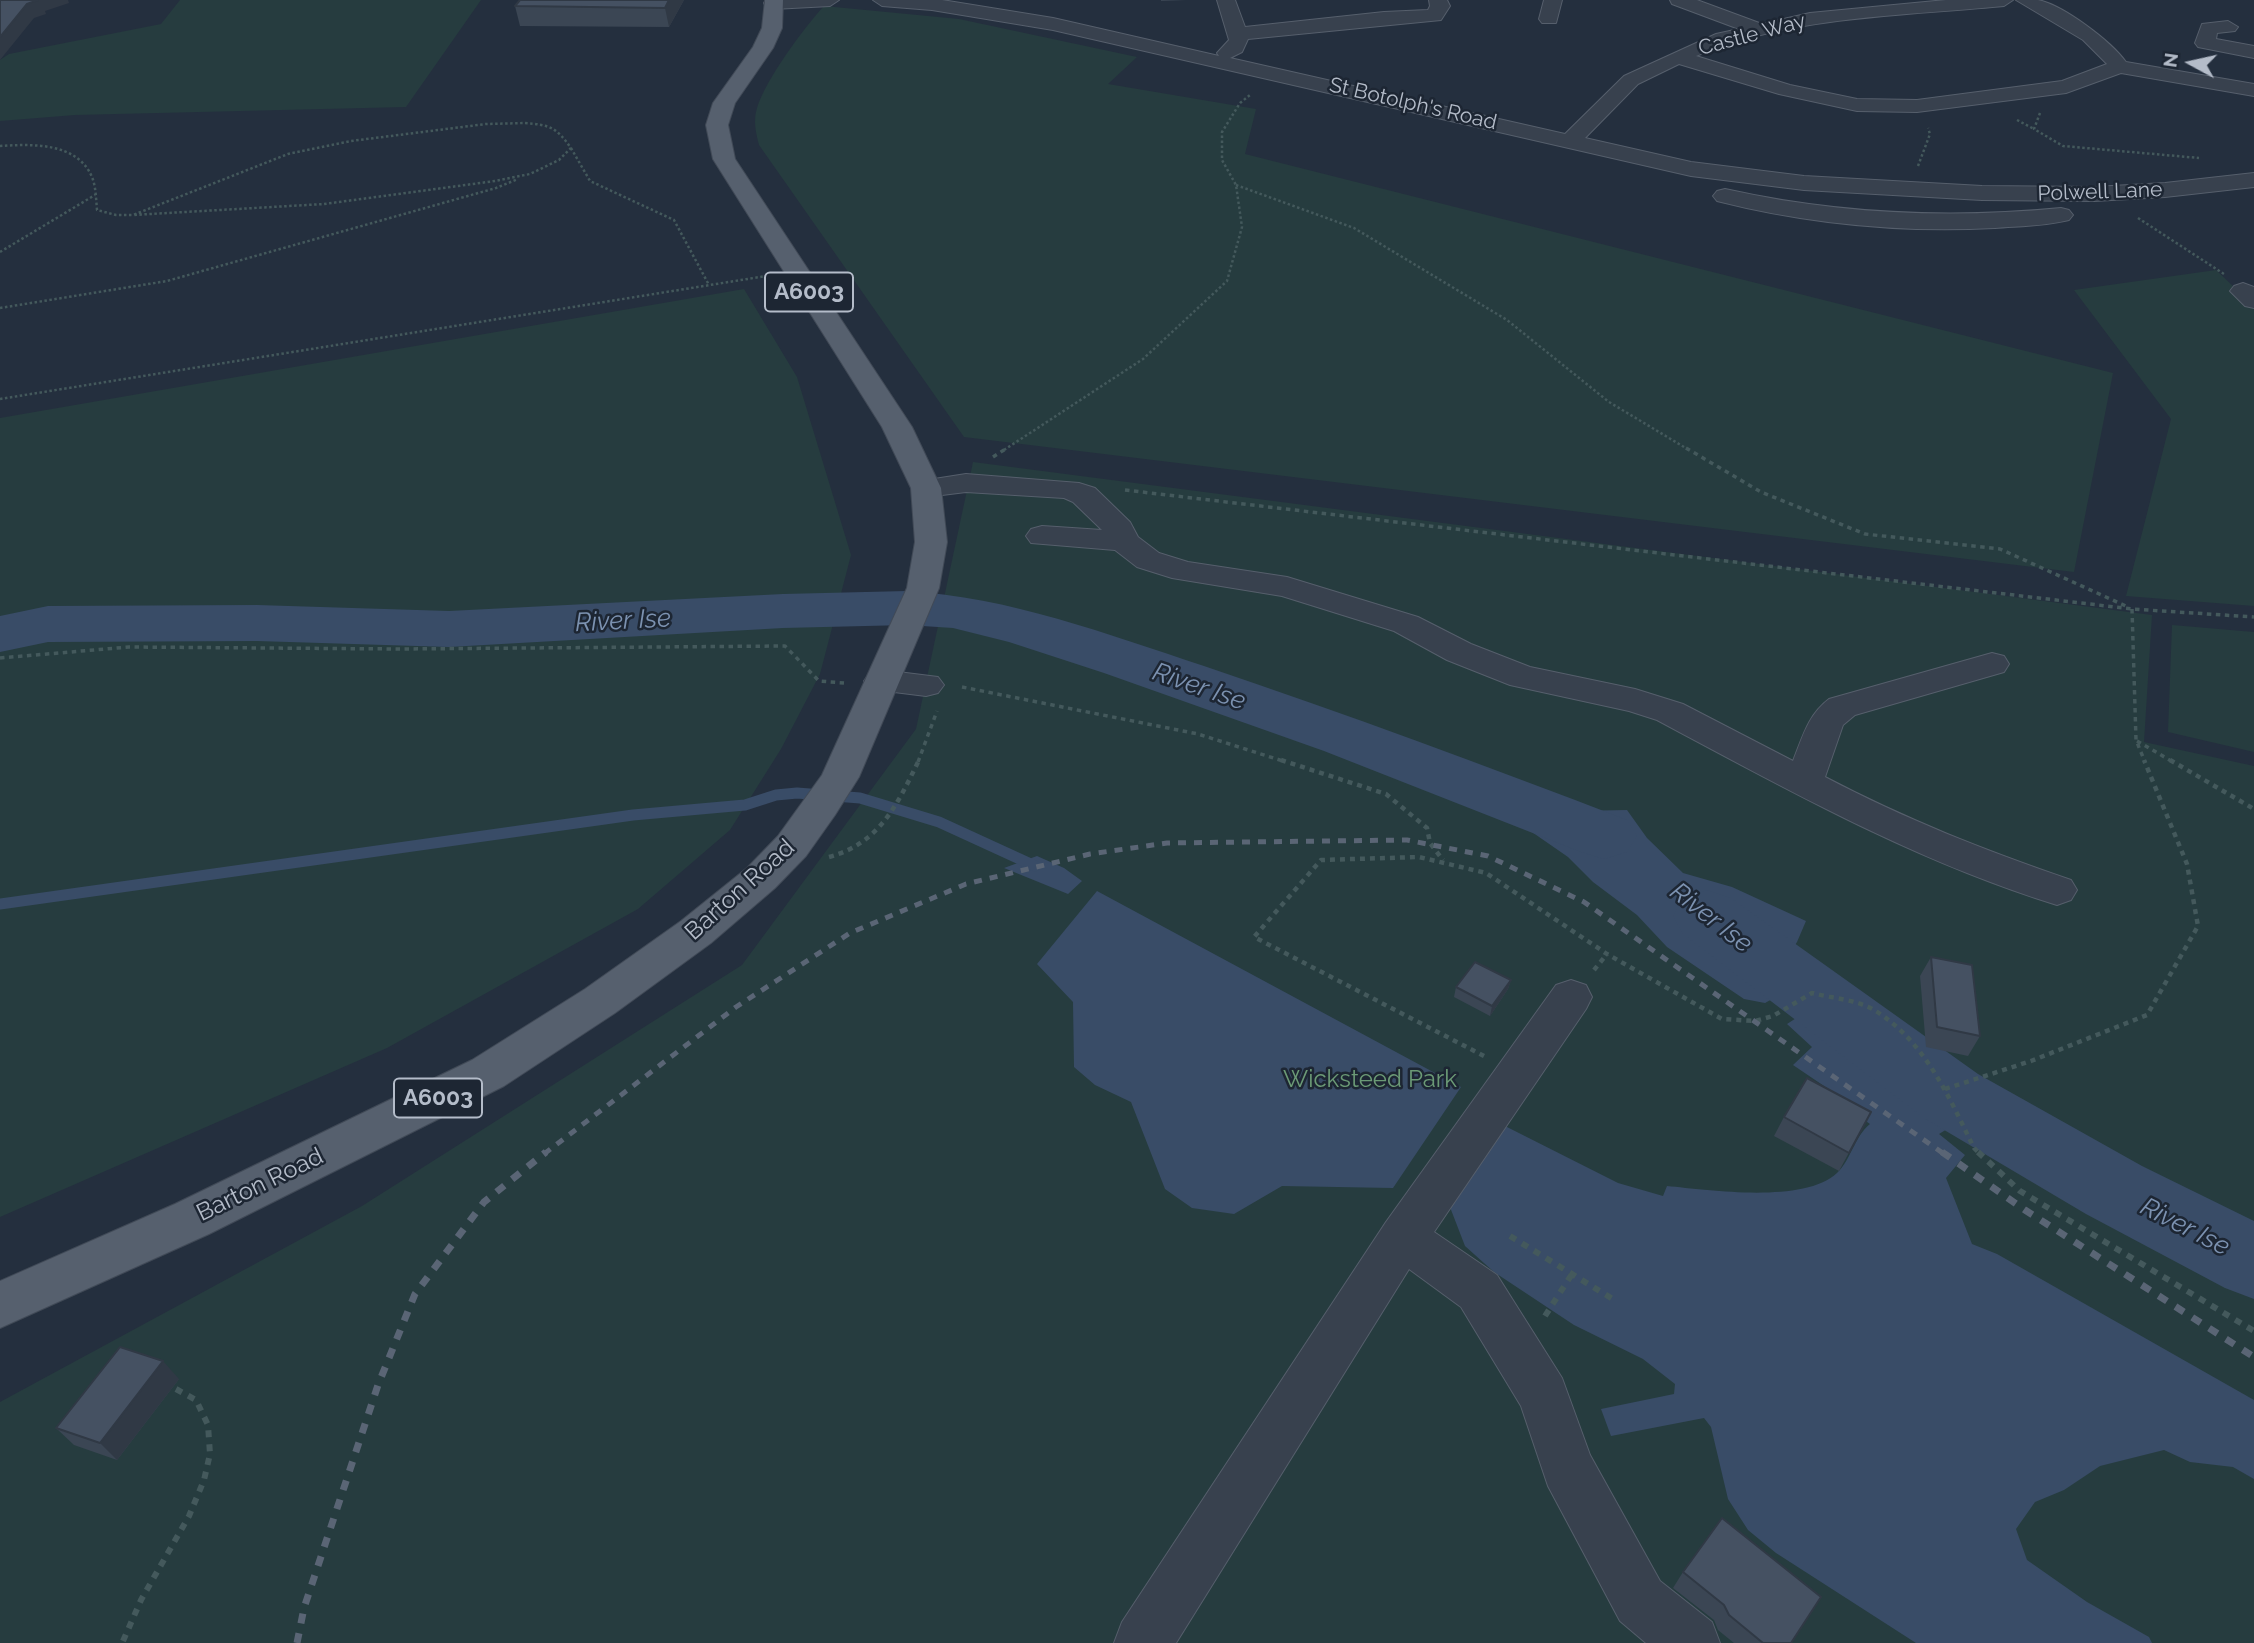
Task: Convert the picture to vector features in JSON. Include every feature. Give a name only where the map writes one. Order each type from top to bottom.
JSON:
[{"type":"main road","name":"Barton Road","points":[[0,1305],[192,1219],[488,1073],[600,1001],[696,932],[761,878],[792,846],[822,806],[849,757],[867,682],[902,637],[923,588],[931,542],[926,488],[897,426],[724,159],[716,125],[724,103],[763,48],[772,28],[774,1]]},
{"type":"street","points":[[774,1],[830,0]]},
{"type":"street","name":"St Botolph's Road","points":[[882,0],[1002,6],[1685,176]]},
{"type":"street","points":[[1216,59],[1235,48],[1239,40],[1226,0]]},
{"type":"street","points":[[1238,34],[1357,20],[1434,16],[1440,6],[1438,0]]},
{"type":"street","points":[[1679,0],[1759,29]]},
{"type":"street","name":"Castle Way","points":[[1579,148],[1631,80],[1723,38],[1810,19],[2004,0]]},
{"type":"street","points":[[2025,0],[2089,35],[2112,54],[2119,67]]},
{"type":"street","points":[[2211,6],[2233,17],[2228,27]]},
{"type":"street","points":[[2254,36],[2228,27],[2210,28],[2205,43],[2254,52]]},
{"type":"street","points":[[1677,57],[1786,90],[1857,105],[1922,105],[2066,87],[2119,67],[2254,90]]},
{"type":"street","points":[[1685,176],[1909,190]]},
{"type":"street","points":[[1685,176],[1728,197],[1809,213],[1883,222],[2006,221],[2122,208]]},
{"type":"street","name":"Polwell Lane","points":[[1909,190],[2105,193],[2254,180]]},
{"type":"street","points":[[1982,193],[2006,221]]},
{"type":"street","points":[[926,488],[966,483],[1068,489],[1084,495],[1095,504],[1119,529],[1124,541],[1135,552],[1166,566],[1287,587],[1406,624],[1459,652],[1522,677],[1636,701],[1670,712],[1864,814],[1956,855],[2057,890]]},
{"type":"street","points":[[1042,536],[1124,541]]},
{"type":"street","points":[[1804,782],[1827,719],[1842,707],[1992,664]]},
{"type":"street","points":[[867,682],[940,693]]},
{"type":"street","points":[[1143,1643],[1403,1237],[1571,997]]},
{"type":"street","points":[[1403,1237],[1479,1291],[1544,1396],[1567,1467],[1640,1601],[1690,1643]]},
{"type":"path","points":[[986,461],[1143,359],[1227,281],[1242,227],[1236,185],[1222,160],[1222,132],[1240,103],[1279,74]]},
{"type":"path","points":[[2048,89],[2034,129],[2063,146],[2202,158]]},
{"type":"path","points":[[1909,190],[1930,134],[1922,105]]},
{"type":"path","points":[[134,215],[288,154],[351,141],[486,124],[549,125],[562,135],[590,181],[674,220],[709,285]]},
{"type":"path","points":[[0,146],[27,144],[62,150],[83,160],[93,178],[97,209],[116,215],[324,204],[530,174]]},
{"type":"path","points":[[0,308],[167,281],[496,188],[559,160],[571,148]]},
{"type":"path","points":[[1236,185],[1354,228],[1507,320],[1609,402],[1761,492],[1865,534],[2000,549],[2132,609]]},
{"type":"path","points":[[0,252],[95,195]]},
{"type":"path","points":[[2122,208],[2217,267],[2249,295]]},
{"type":"path","points":[[0,399],[769,276]]},
{"type":"path","points":[[1068,489],[1113,489],[2132,609],[2254,617]]},
{"type":"path","points":[[1945,1089],[2031,1061],[2147,1015],[2198,926],[2187,864],[2136,740],[2132,609]]},
{"type":"path","points":[[0,657],[47,650],[177,648],[785,646],[819,681],[867,682]]},
{"type":"path","points":[[877,832],[906,787],[925,748],[940,693],[1198,734],[1386,794],[1427,828],[1430,843],[1443,860]]},
{"type":"path","points":[[2136,740],[2254,809]]},
{"type":"path","points":[[1517,1074],[1254,937],[1321,860],[1419,857],[1443,860],[1486,873],[1607,954],[1722,1019],[1755,1021],[1773,1016],[1812,993],[1873,1009],[1914,1043],[1945,1089],[1974,1149],[2020,1191],[2254,1331]]},
{"type":"path","points":[[1510,1236],[1616,1301]]},
{"type":"path","points":[[1545,1316],[1572,1274]]},
{"type":"path","points":[[123,1642],[141,1600],[189,1516],[204,1480],[210,1454],[208,1425],[196,1400],[176,1389]]},
{"type":"green space","points":[[180,0],[481,0],[406,107],[75,115],[0,121],[0,60],[9,54],[161,24]]},
{"type":"green space","points":[[824,6],[959,19],[1137,57],[1108,84],[1256,109],[1245,154],[2113,373],[2074,572],[964,437],[759,145],[755,118],[768,83]]},
{"type":"green space","points":[[2216,270],[2254,306],[2254,606],[2126,596],[2171,419],[2074,290]]},
{"type":"green space","points":[[744,289],[797,377],[851,555],[820,674],[781,749],[730,830],[638,909],[387,1048],[0,1217],[0,418]]},
{"type":"green space","name":"Wicksteed Park","points":[[973,462],[2152,615],[2144,742],[2254,766],[2254,1643],[0,1643],[0,1402],[362,1206],[742,965],[916,729]]},
{"type":"green space","points":[[2172,625],[2254,632],[2254,752],[2168,732]]},
{"type":"water","points":[[1524,800],[1573,811],[1627,810],[1647,838],[1683,873],[1732,887],[1806,921],[1797,942],[1775,975],[1792,988],[1765,1003],[1744,999],[1667,947],[1637,915],[1593,882],[1568,857],[1516,821]]},
{"type":"water","points":[[1037,856],[1064,868],[1082,881],[1068,894],[1004,868]]},
{"type":"water","points":[[1097,891],[1461,1087],[1393,1188],[1282,1186],[1234,1214],[1192,1208],[1165,1189],[1131,1102],[1095,1085],[1074,1067],[1073,1002],[1037,964]]},
{"type":"water","points":[[1818,1004],[1852,1020],[1898,1052],[1906,1073],[1940,1103],[1952,1126],[1939,1134],[1965,1155],[1946,1178],[1972,1244],[1997,1254],[2254,1400],[2254,1479],[2233,1467],[2190,1462],[2164,1450],[2100,1466],[2064,1490],[2035,1502],[2016,1529],[2027,1560],[2087,1602],[2149,1637],[2152,1643],[1916,1643],[1776,1553],[1748,1530],[1728,1499],[1711,1427],[1704,1418],[1611,1436],[1601,1409],[1674,1394],[1675,1384],[1643,1359],[1574,1325],[1494,1272],[1465,1246],[1448,1202],[1503,1125],[1618,1183],[1663,1196],[1667,1186],[1731,1192],[1780,1192],[1822,1183],[1837,1173],[1860,1135],[1870,1124],[1826,1093],[1827,1088],[1793,1065],[1812,1047],[1787,1024]]},
{"type":"building","points":[[0,0],[38,0],[27,4],[0,37]]},
{"type":"building","points":[[520,0],[669,0],[665,8],[515,6]]},
{"type":"building","points":[[1931,957],[1972,965],[1980,1036],[1937,1027]]},
{"type":"building","points":[[1475,962],[1511,980],[1492,1006],[1456,987]]},
{"type":"building","points":[[1807,1078],[1871,1112],[1849,1153],[1784,1117]]},
{"type":"building","points":[[120,1347],[163,1361],[100,1443],[56,1428]]},
{"type":"building","points":[[1722,1518],[1821,1597],[1791,1643],[1763,1643],[1729,1615],[1724,1605],[1683,1572]]},
{"type":"waterway","name":"River Ise","points":[[0,634],[48,624],[257,623],[449,629],[783,611],[907,608],[953,611],[1027,629],[1125,660],[1346,736],[1604,836]]},
{"type":"waterway","points":[[0,904],[633,815],[745,805],[776,795],[797,793],[860,798],[939,822],[1035,866]]},
{"type":"waterway","name":"River Ise","points":[[1707,916],[1951,1096],[2114,1190],[2254,1262]]},
{"type":"railway","points":[[544,1154],[736,1007],[850,933],[966,884],[1090,854],[1167,843],[1407,840],[1488,856],[1584,902],[1944,1154]]},
{"type":"railway","points":[[297,1643],[304,1608],[378,1385],[415,1294],[484,1202],[546,1152]]},
{"type":"railway","points":[[1942,1152],[2025,1210],[2254,1357]]}]
